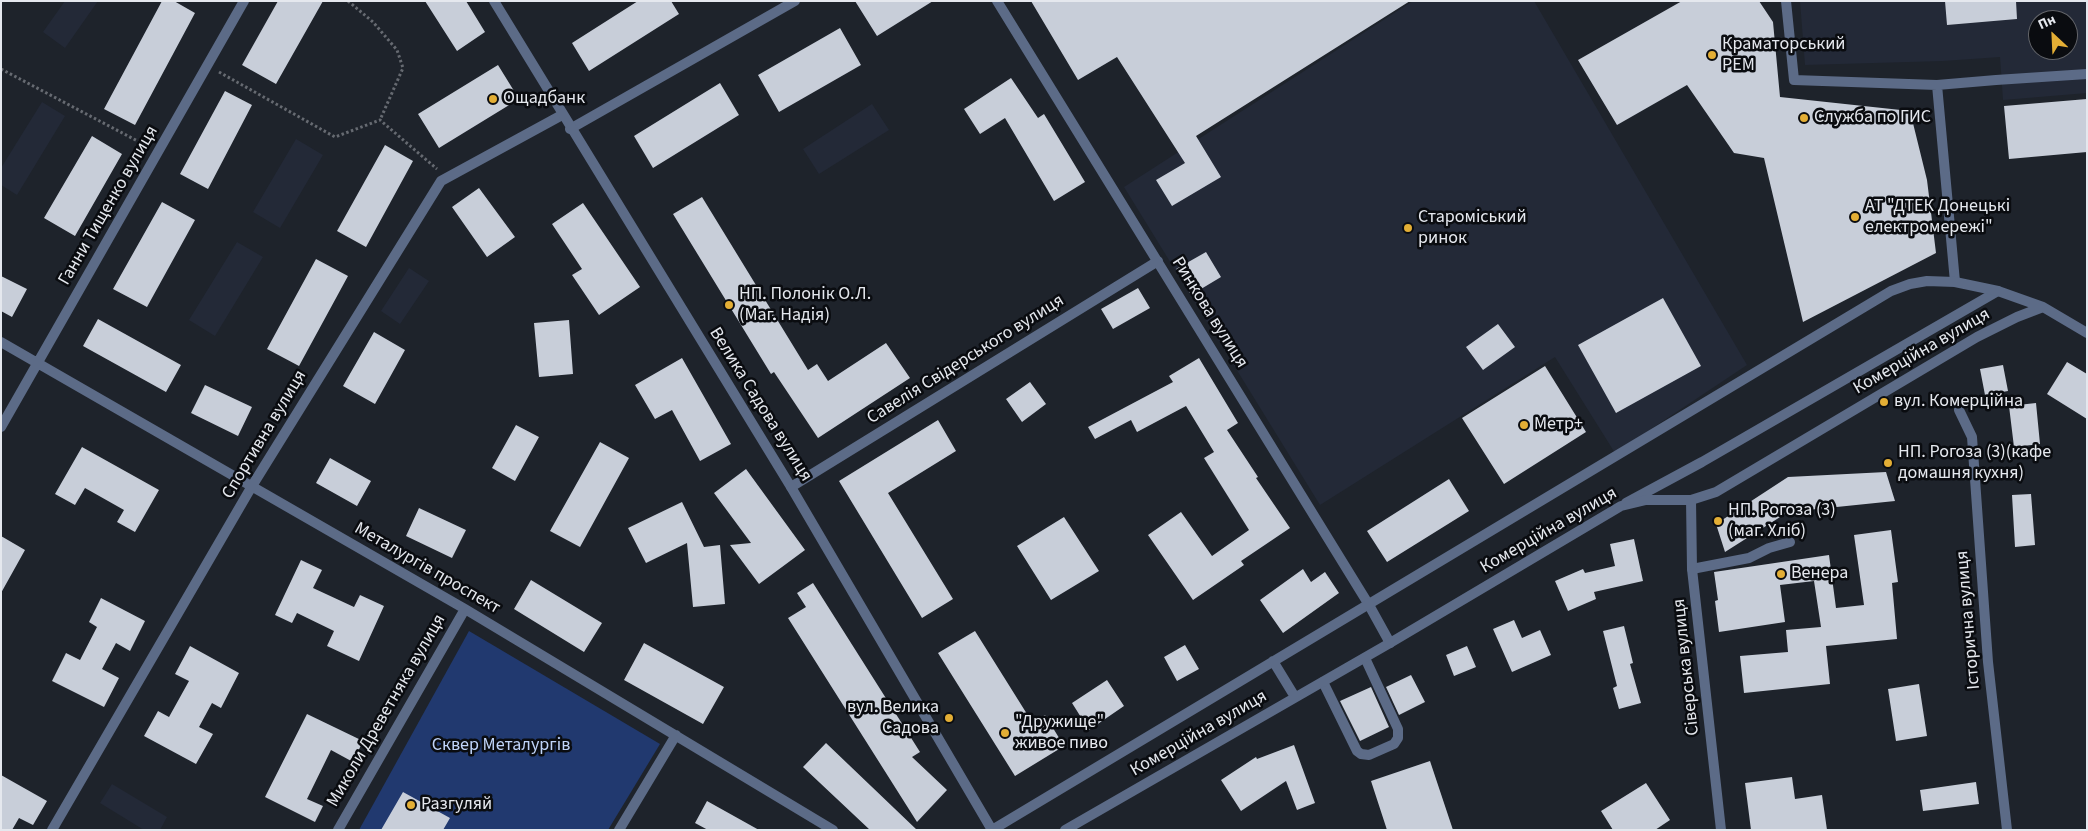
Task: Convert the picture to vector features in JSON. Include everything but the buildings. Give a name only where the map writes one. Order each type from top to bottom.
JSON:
[{"type":"street","name":"Ганни Тищенко вулиця","points":[[1,427],[244,1]]},
{"type":"street","name":"Велика Садова вулиця","points":[[494,1],[570,129],[791,487],[992,830]]},
{"type":"street","points":[[570,129],[795,1]]},
{"type":"street","name":"Ринкова вулиця","points":[[997,1],[1369,605],[1390,643]]},
{"type":"street","points":[[1786,1],[1794,80],[1937,85],[2087,74]]},
{"type":"street","points":[[1937,85],[1955,282]]},
{"type":"street","name":"Спортивна вулиця","points":[[52,830],[252,486],[441,180],[562,115]]},
{"type":"street","name":"Савелія Свідерського вулиця","points":[[791,487],[1158,261]]},
{"type":"street","name":"Комерційна вулиця","points":[[992,830],[1871,302],[1910,284],[1926,280],[1955,282],[1998,291],[2043,307]]},
{"type":"street","points":[[1621,506],[1702,462],[1998,291]]},
{"type":"street","points":[[2043,307],[2087,333]]},
{"type":"street","name":"Комерційна вулиця","points":[[1065,830],[1365,658],[1621,506],[1646,500],[1692,500],[1708,495],[1991,330],[2043,307]]},
{"type":"street","name":"Металургів проспект","points":[[1,342],[465,609],[834,830]]},
{"type":"street","name":"Історична вулиця","points":[[1959,410],[1972,437],[1988,662],[2007,830]]},
{"type":"street","name":"Сіверська вулиця","points":[[1692,500],[1692,569],[1721,830]]},
{"type":"street","points":[[1692,569],[1748,558],[1768,548],[1790,542]]},
{"type":"street","name":"Миколи Древетняка вулиця","points":[[338,830],[465,609]]},
{"type":"street","points":[[1323,682],[1357,751],[1361,754],[1369,755],[1394,744],[1398,738],[1398,729],[1365,658]]},
{"type":"street","points":[[1273,661],[1295,697]]},
{"type":"street","points":[[619,830],[676,735]]},
{"type":"path","points":[[208,65],[335,137],[380,120],[403,68],[397,50],[373,22],[348,1]]},
{"type":"path","points":[[1,69],[158,152]]},
{"type":"path","points":[[380,120],[447,177]]},
{"type":"shaded area","points":[[65,1],[98,1],[65,48],[43,32]]},
{"type":"shaded area","name":"Староміський ринок","points":[[1413,1],[1534,1],[1747,365],[1615,453],[1555,357],[1320,505],[1124,187]]},
{"type":"shaded area","points":[[1800,1],[2087,1],[2087,93],[2003,100],[2000,57],[1943,61],[1805,65]]},
{"type":"shaded area","points":[[42,102],[65,116],[17,195],[1,185],[1,168]]},
{"type":"shaded area","points":[[872,104],[889,130],[819,174],[803,149]]},
{"type":"shaded area","points":[[296,139],[323,155],[280,228],[253,212]]},
{"type":"shaded area","points":[[237,242],[263,257],[215,336],[189,320]]},
{"type":"shaded area","points":[[409,268],[429,281],[400,324],[381,311]]},
{"type":"shaded area","points":[[112,784],[167,817],[160,830],[144,830],[100,803]]},
{"type":"green space","name":"Сквер Металургів","points":[[469,631],[660,744],[608,830],[359,830]]},
{"type":"place","name":"Краматорський РЕМ","points":[[1712,55]]},
{"type":"place","name":"Ощадбанк","points":[[493,99]]},
{"type":"place","name":"Служба по ГИС","points":[[1804,118]]},
{"type":"place","name":"АТ \"ДТЕК Донецькі електромережі\"","points":[[1855,217]]},
{"type":"place","name":"Староміський ринок","points":[[1408,228]]},
{"type":"place","name":"НП. Полонік О.Л. (Маг. Надія)","points":[[729,305]]},
{"type":"place","name":"вул. Комерційна","points":[[1884,402]]},
{"type":"place","name":"Метр+","points":[[1524,425]]},
{"type":"place","name":"НП. Рогоза (3)(кафе домашня кухня)","points":[[1888,463]]},
{"type":"place","name":"НП. Рогоза (3) (маг. Хліб)","points":[[1718,521]]},
{"type":"place","name":"Венера","points":[[1781,574]]},
{"type":"place","name":"вул. Велика Садова","points":[[949,718]]},
{"type":"place","name":"\"Дружище\" живое пиво","points":[[1005,733]]},
{"type":"place","name":"Разгуляй","points":[[411,805]]}]
